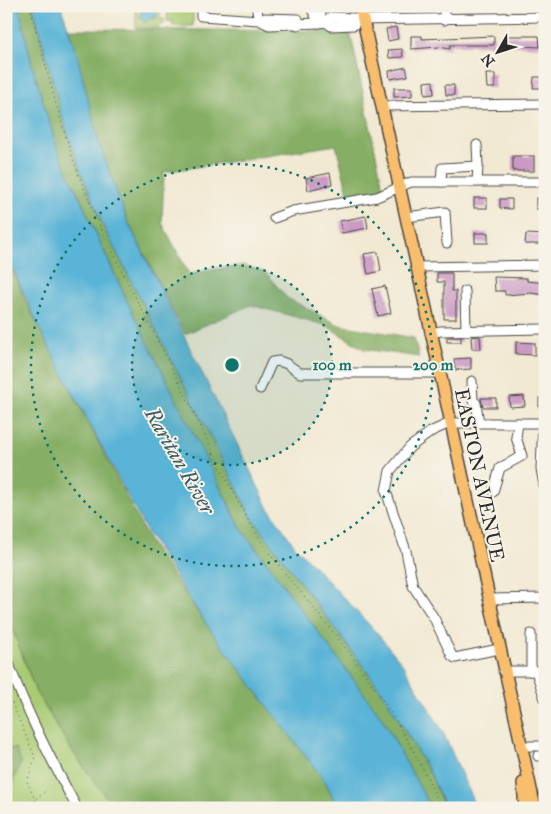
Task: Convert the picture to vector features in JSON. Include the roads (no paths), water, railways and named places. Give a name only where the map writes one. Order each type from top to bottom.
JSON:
[{"type":"main road","name":"EASTON AVENUE","points":[[360,6],[360,20],[382,106],[534,808]]},
{"type":"main road","name":"EASTON AVENUE","points":[[520,746],[525,808]]},
{"type":"street","points":[[201,6],[201,16],[262,19]]},
{"type":"street","points":[[256,6],[262,19],[269,25],[298,25],[321,21]]},
{"type":"street","points":[[310,6],[314,18],[331,26],[354,25],[360,20],[545,17]]},
{"type":"street","points":[[318,6],[321,21]]},
{"type":"street","points":[[444,6],[444,20]]},
{"type":"street","points":[[522,6],[522,17]]},
{"type":"street","points":[[382,106],[545,104]]},
{"type":"street","points":[[477,145],[478,182]]},
{"type":"street","points":[[441,182],[442,168],[478,166]]},
{"type":"street","points":[[274,218],[293,211],[376,197],[411,182],[545,182]]},
{"type":"street","points":[[406,217],[445,212],[447,243]]},
{"type":"street","points":[[416,267],[545,265]]},
{"type":"street","points":[[465,291],[466,331]]},
{"type":"street","points":[[430,333],[545,329]]},
{"type":"street","points":[[260,389],[272,362],[286,364],[300,373],[439,373]]},
{"type":"street","points":[[472,381],[473,401],[476,403],[479,423]]},
{"type":"street","points":[[499,649],[456,658],[452,656],[434,618],[413,586],[406,551],[386,491],[390,471],[398,458],[432,431],[450,423],[544,423],[541,469],[545,490]]},
{"type":"street","points":[[493,492],[500,468],[522,456],[516,437],[518,423]]},
{"type":"street","points":[[488,599],[545,598]]},
{"type":"street","points":[[531,634],[537,671],[543,685],[545,699]]},
{"type":"street","points":[[6,656],[19,692],[52,762],[77,808]]},
{"type":"street","points":[[504,672],[537,671]]},
{"type":"street","points":[[520,746],[545,746]]},
{"type":"water","name":"Raritan River","points":[[6,6],[19,6],[32,65],[57,148],[125,297],[240,527],[382,718],[431,808],[338,808],[326,783],[210,630],[148,534],[42,334],[6,254]]},
{"type":"water","points":[[33,6],[61,6],[77,55],[99,143],[127,220],[269,509],[294,545],[375,631],[401,662],[443,732],[476,808],[445,808],[431,775],[383,693],[252,518],[105,230],[82,174],[63,120]]},
{"type":"water","points":[[144,6],[156,6],[156,18],[149,19],[145,23],[140,17]]}]
